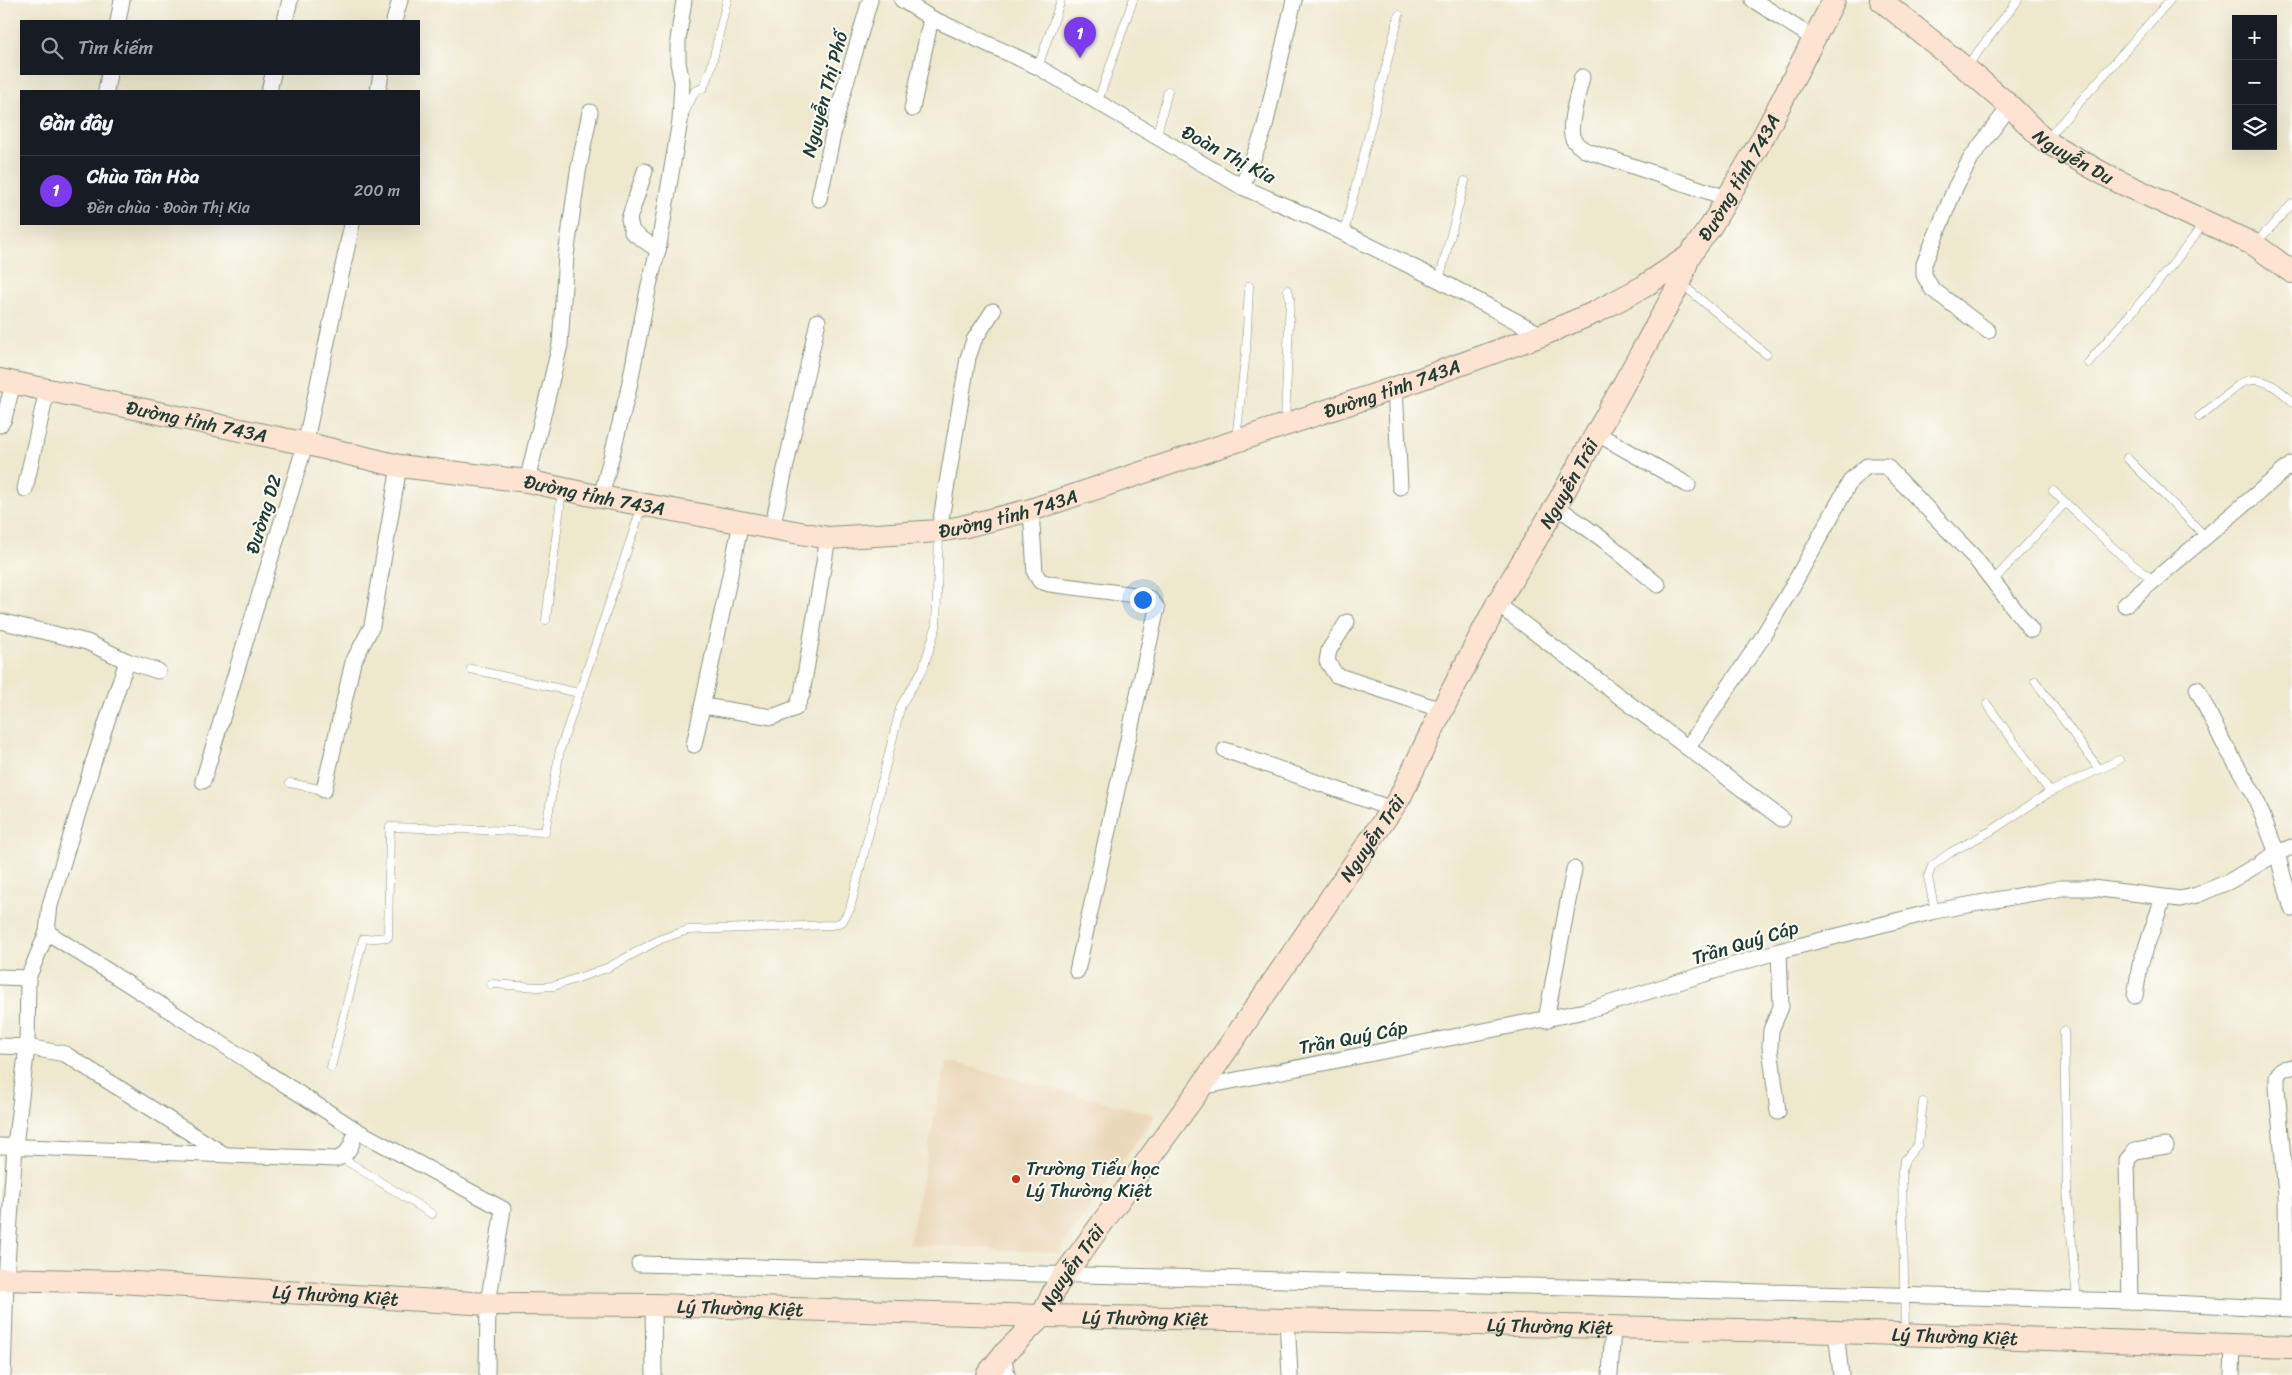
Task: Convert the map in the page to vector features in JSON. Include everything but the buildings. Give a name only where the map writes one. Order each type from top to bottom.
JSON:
[{"type":"main road","name":"Đường tỉnh 743A","points":[[7,381],[399,466],[527,481],[602,497],[828,538],[939,531],[1031,510],[1396,388],[1542,335],[1596,312],[1643,287],[1689,256],[1711,226],[1762,138],[1834,0]]},
{"type":"main road","name":"Nguyễn Du","points":[[1881,0],[1966,68],[2010,106],[2046,141],[2111,178],[2255,245],[2292,272]]},
{"type":"main road","name":"Nguyễn Trãi","points":[[987,1375],[1005,1365],[1042,1316],[1057,1285],[1201,1087],[1400,797],[1442,710],[1497,604],[1556,506],[1680,283],[1689,256]]},
{"type":"main road","name":"Lý Thường Kiệt","points":[[3,1279],[118,1282],[488,1304],[653,1305],[1042,1316],[1836,1332],[2292,1347]]},
{"type":"street","points":[[118,20],[122,0]]},
{"type":"street","points":[[285,20],[290,0]]},
{"type":"street","points":[[394,20],[400,0]]},
{"type":"street","points":[[602,497],[628,392],[649,285],[658,250],[680,121],[682,82],[678,63],[678,40],[684,0]]},
{"type":"street","name":"Nguyễn Thị Phố","points":[[819,199],[839,107],[870,0]]},
{"type":"street","name":"Đoàn Thị Kia","points":[[902,0],[931,18],[1038,67],[1242,187],[1344,233],[1439,280],[1542,335]]},
{"type":"street","points":[[1242,187],[1264,130],[1294,0]]},
{"type":"street","points":[[1753,0],[1813,38]]},
{"type":"street","points":[[912,109],[931,18]]},
{"type":"street","points":[[106,90],[109,75]]},
{"type":"street","points":[[269,90],[273,75]]},
{"type":"street","points":[[378,90],[381,75]]},
{"type":"street","points":[[1582,77],[1572,122],[1573,138],[1577,145],[1585,150],[1727,198]]},
{"type":"street","points":[[1988,331],[1932,289],[1924,275],[1924,264],[1956,186],[1971,158],[2010,106]]},
{"type":"street","points":[[527,481],[560,345],[566,256],[578,172],[590,112]]},
{"type":"street","points":[[645,171],[629,219],[632,232],[658,250]]},
{"type":"street","name":"Đường D2","points":[[203,781],[305,445],[352,225]]},
{"type":"street","points":[[939,531],[968,358],[974,340],[993,311]]},
{"type":"street","points":[[772,528],[818,321]]},
{"type":"street","points":[[0,425],[4,419],[7,381]]},
{"type":"street","points":[[1396,388],[1400,487]]},
{"type":"street","points":[[25,489],[48,390]]},
{"type":"street","points":[[1596,433],[1688,485]]},
{"type":"street","points":[[2125,605],[2292,464]]},
{"type":"street","points":[[324,790],[352,662],[372,626],[399,466]]},
{"type":"street","points":[[1688,747],[1760,641],[1851,480],[1867,466],[1886,466],[1974,557],[2031,630]]},
{"type":"street","points":[[1556,506],[1605,541],[1658,585]]},
{"type":"street","points":[[1031,510],[1035,573],[1040,581],[1050,584],[1135,595],[1150,600],[1157,608],[1077,972]]},
{"type":"street","points":[[694,745],[741,522]]},
{"type":"street","points":[[703,706],[772,717],[796,708],[802,694],[828,538]]},
{"type":"street","points":[[1497,604],[1782,819]]},
{"type":"street","points":[[0,621],[86,642],[127,661],[158,671]]},
{"type":"street","points":[[1348,622],[1329,650],[1327,661],[1336,675],[1442,710]]},
{"type":"street","points":[[3,1375],[3,1279],[7,1146],[27,1047],[28,978],[47,932],[50,905],[94,760],[127,661]]},
{"type":"street","points":[[2197,689],[2223,742],[2254,794],[2277,853],[2292,909]]},
{"type":"street","points":[[1225,750],[1392,809]]},
{"type":"street","name":"Trần Quý Cáp","points":[[1201,1087],[1585,1011],[1780,951],[1934,911],[2062,888],[2092,888],[2180,899],[2197,895],[2230,881],[2277,853],[2292,847]]},
{"type":"street","points":[[1546,1020],[1574,870]]},
{"type":"street","points":[[2135,996],[2140,965],[2163,898]]},
{"type":"street","points":[[47,932],[356,1130],[503,1210],[488,1304],[487,1375]]},
{"type":"street","points":[[1778,1112],[1770,1048],[1771,1030],[1781,1007],[1780,951]]},
{"type":"street","points":[[0,977],[28,978]]},
{"type":"street","points":[[0,1046],[27,1047],[65,1054],[224,1154]]},
{"type":"street","points":[[639,1264],[1066,1273],[2130,1301],[2290,1308],[2289,1195],[2277,1076],[2282,1069],[2292,1067]]},
{"type":"street","points":[[7,1146],[342,1158],[352,1145],[356,1130]]},
{"type":"street","points":[[2130,1301],[2126,1160],[2135,1151],[2166,1146]]},
{"type":"street","points":[[653,1305],[654,1375]]},
{"type":"street","points":[[1287,1320],[1290,1375]]},
{"type":"street","points":[[1610,1375],[1612,1327]]},
{"type":"street","points":[[1836,1332],[1841,1375]]},
{"type":"street","points":[[2232,1375],[2233,1345]]},
{"type":"lane","points":[[680,121],[695,90],[704,88],[711,68],[727,0]]},
{"type":"lane","points":[[1038,67],[1061,0]]},
{"type":"lane","points":[[1098,101],[1132,0]]},
{"type":"lane","points":[[1966,68],[2018,0]]},
{"type":"lane","points":[[2046,141],[2170,0]]},
{"type":"lane","points":[[1344,233],[1399,15]]},
{"type":"lane","points":[[1156,138],[1168,91]]},
{"type":"lane","points":[[1439,280],[1465,181]]},
{"type":"lane","points":[[2255,245],[2292,204]]},
{"type":"lane","points":[[2088,363],[2179,257],[2205,221]]},
{"type":"lane","points":[[1680,283],[1766,354]]},
{"type":"lane","points":[[1236,440],[1246,351],[1249,286]]},
{"type":"lane","points":[[1284,424],[1290,298],[1288,290]]},
{"type":"lane","points":[[2199,417],[2241,383],[2248,380],[2260,379],[2292,401]]},
{"type":"lane","points":[[2126,458],[2206,537]]},
{"type":"lane","points":[[546,620],[563,488]]},
{"type":"lane","points":[[2054,491],[2121,555],[2153,580]]},
{"type":"lane","points":[[1993,581],[2065,503]]},
{"type":"lane","points":[[331,1067],[363,940],[388,937],[390,827],[545,832],[560,750],[642,504]]},
{"type":"lane","points":[[491,984],[538,987],[554,986],[607,968],[661,940],[688,930],[832,925],[842,922],[850,909],[901,705],[924,669],[936,627],[939,531]]},
{"type":"lane","points":[[471,668],[579,693]]},
{"type":"lane","points":[[2035,681],[2098,769]]},
{"type":"lane","points":[[1987,704],[2050,792]]},
{"type":"lane","points":[[1934,911],[1928,877],[1932,866],[1951,852],[1991,831],[2050,792],[2119,760]]},
{"type":"lane","points":[[290,783],[324,790]]},
{"type":"lane","points":[[2064,1031],[2067,1189],[2077,1300]]},
{"type":"lane","points":[[1905,1335],[1902,1170],[1905,1160],[1918,1144],[1923,1102]]},
{"type":"lane","points":[[342,1158],[432,1214]]},
{"type":"shaded area","name":"Trường Tiểu học Lý Thường Kiệt","points":[[946,1061],[1155,1115],[1058,1253],[909,1244]]},
{"type":"place","name":"Chùa Tân Hòa","points":[[1080,58]]},
{"type":"place","name":"Trường Tiểu học Lý Thường Kiệt","points":[[1016,1179]]}]
